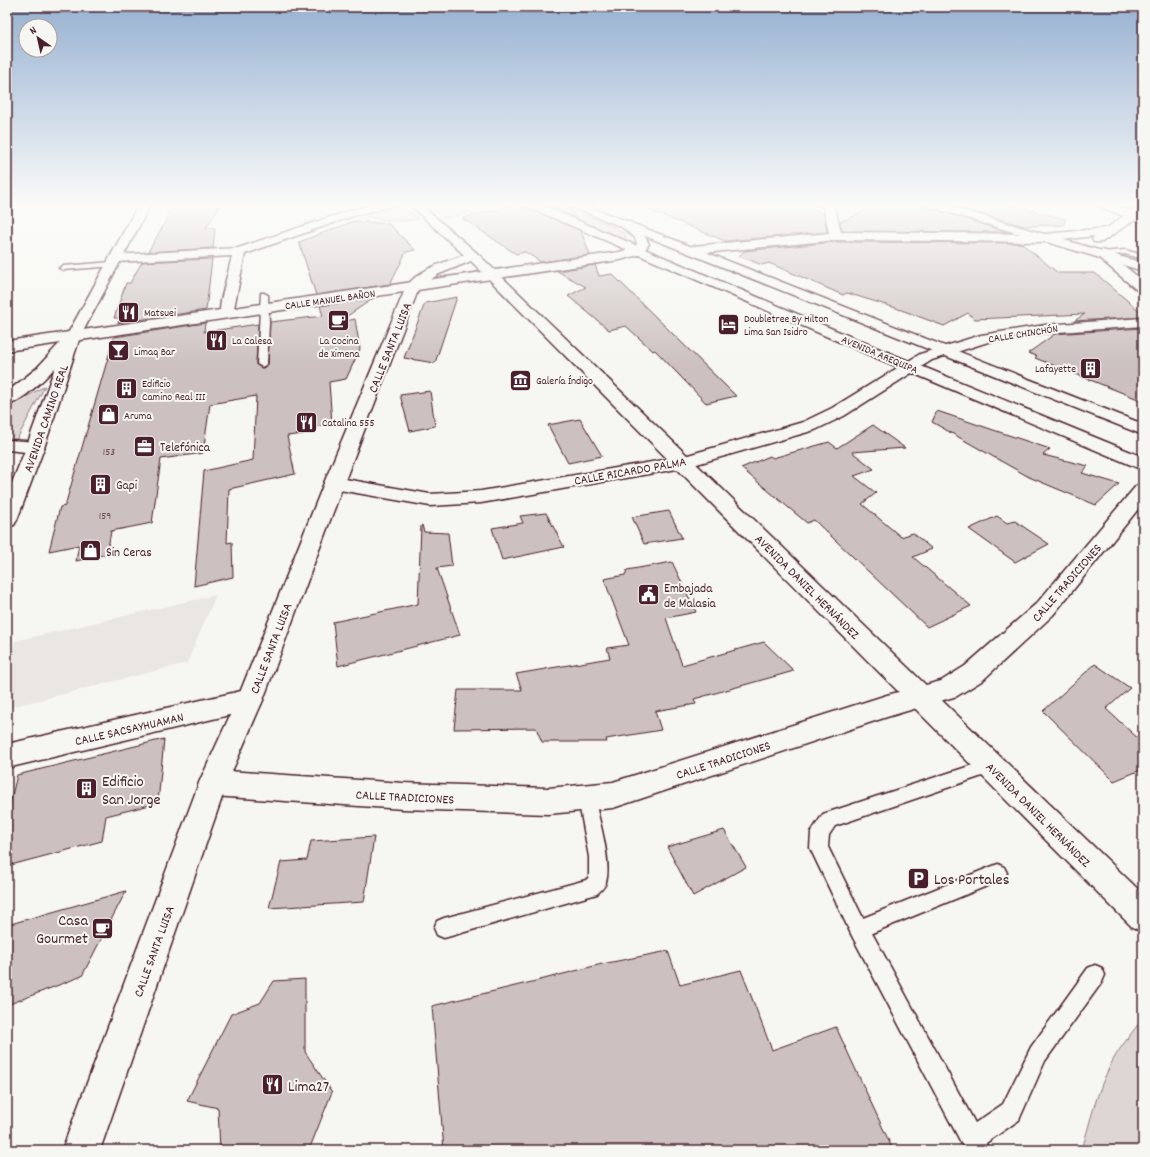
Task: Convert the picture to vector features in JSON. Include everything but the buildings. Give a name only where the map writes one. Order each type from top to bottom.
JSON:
[{"type":"street","points":[[7,400],[51,364],[72,337],[116,258]]},
{"type":"street","points":[[114,261],[156,258]]},
{"type":"street","points":[[227,314],[228,300],[238,258]]},
{"type":"street","name":"CALLE SANTA LUISA","points":[[82,1150],[213,783],[250,700],[334,483],[413,287],[423,278],[468,258]]},
{"type":"street","name":"AVENIDA DANIEL HERNÁNDEZ","points":[[475,258],[1143,916]]},
{"type":"street","name":"CALLE MANUEL BAÑON","points":[[7,346],[615,258]]},
{"type":"street","name":"AVENIDA AREQUIPA","points":[[654,258],[909,367],[1143,464]]},
{"type":"street","points":[[713,258],[1143,430]]},
{"type":"street","points":[[1107,258],[1143,288]]},
{"type":"street","points":[[1115,258],[1143,267]]},
{"type":"street","name":"CALLE CHINCHÓN","points":[[909,367],[943,351],[986,338],[1023,331],[1143,322]]},
{"type":"street","name":"AVENIDA CAMINO REAL","points":[[7,520],[35,448],[72,337]]},
{"type":"street","name":"CALLE RICARDO PALMA","points":[[334,483],[430,500],[449,500],[481,497],[683,462],[820,421],[854,403],[909,367]]},
{"type":"street","points":[[7,445],[35,448]]},
{"type":"street","name":"CALLE TRADICIONES","points":[[213,783],[403,796],[548,802],[613,795],[887,706],[948,689],[974,673],[1045,610],[1143,490]]},
{"type":"street","name":"CALLE SACSAYHUAMAN","points":[[7,756],[250,700]]},
{"type":"lane","points":[[63,268],[114,261]]},
{"type":"lane","points":[[262,364],[266,323],[264,295]]},
{"type":"lane","points":[[991,766],[829,820],[820,832],[819,848],[859,929],[974,1145],[1011,1112],[1038,1054],[1095,975]]},
{"type":"lane","points":[[444,928],[592,888],[598,880],[598,857],[586,798]]},
{"type":"lane","points":[[859,929],[998,873]]},
{"type":"shaded area","points":[[45,386],[17,439],[7,440],[7,408]]},
{"type":"shaded area","points":[[216,595],[187,663],[7,708],[7,673],[15,641]]},
{"type":"shaded area","points":[[1143,1018],[1143,1150],[1082,1150],[1094,1106],[1106,1074],[1118,1052]]},
{"type":"place","name":"Matsuei","points":[[128,312]]},
{"type":"place","name":"La Cocina de Ximena","points":[[339,320]]},
{"type":"place","name":"Doubletree By Hilton Lima San Isidro","points":[[729,324]]},
{"type":"place","name":"La Calesa","points":[[216,340]]},
{"type":"place","name":"Limaq Bar","points":[[119,351]]},
{"type":"place","name":"Lafayette","points":[[1091,368]]},
{"type":"place","name":"Galería Índigo","points":[[520,380]]},
{"type":"place","name":"Edificio Camino Real III","points":[[126,389]]},
{"type":"place","name":"Aruma","points":[[108,415]]},
{"type":"place","name":"Catalina 555","points":[[307,422]]},
{"type":"place","name":"Telefónica","points":[[144,446]]},
{"type":"place","name":"Gapi","points":[[101,484]]},
{"type":"place","name":"Sin Ceras","points":[[90,551]]},
{"type":"place","name":"Embajada de Malasia","points":[[648,594]]},
{"type":"place","name":"Edificio San Jorge","points":[[87,789]]},
{"type":"place","name":"Los Portales","points":[[919,878]]},
{"type":"place","name":"Casa Gourmet","points":[[103,928]]},
{"type":"place","name":"Lima27","points":[[273,1085]]}]
